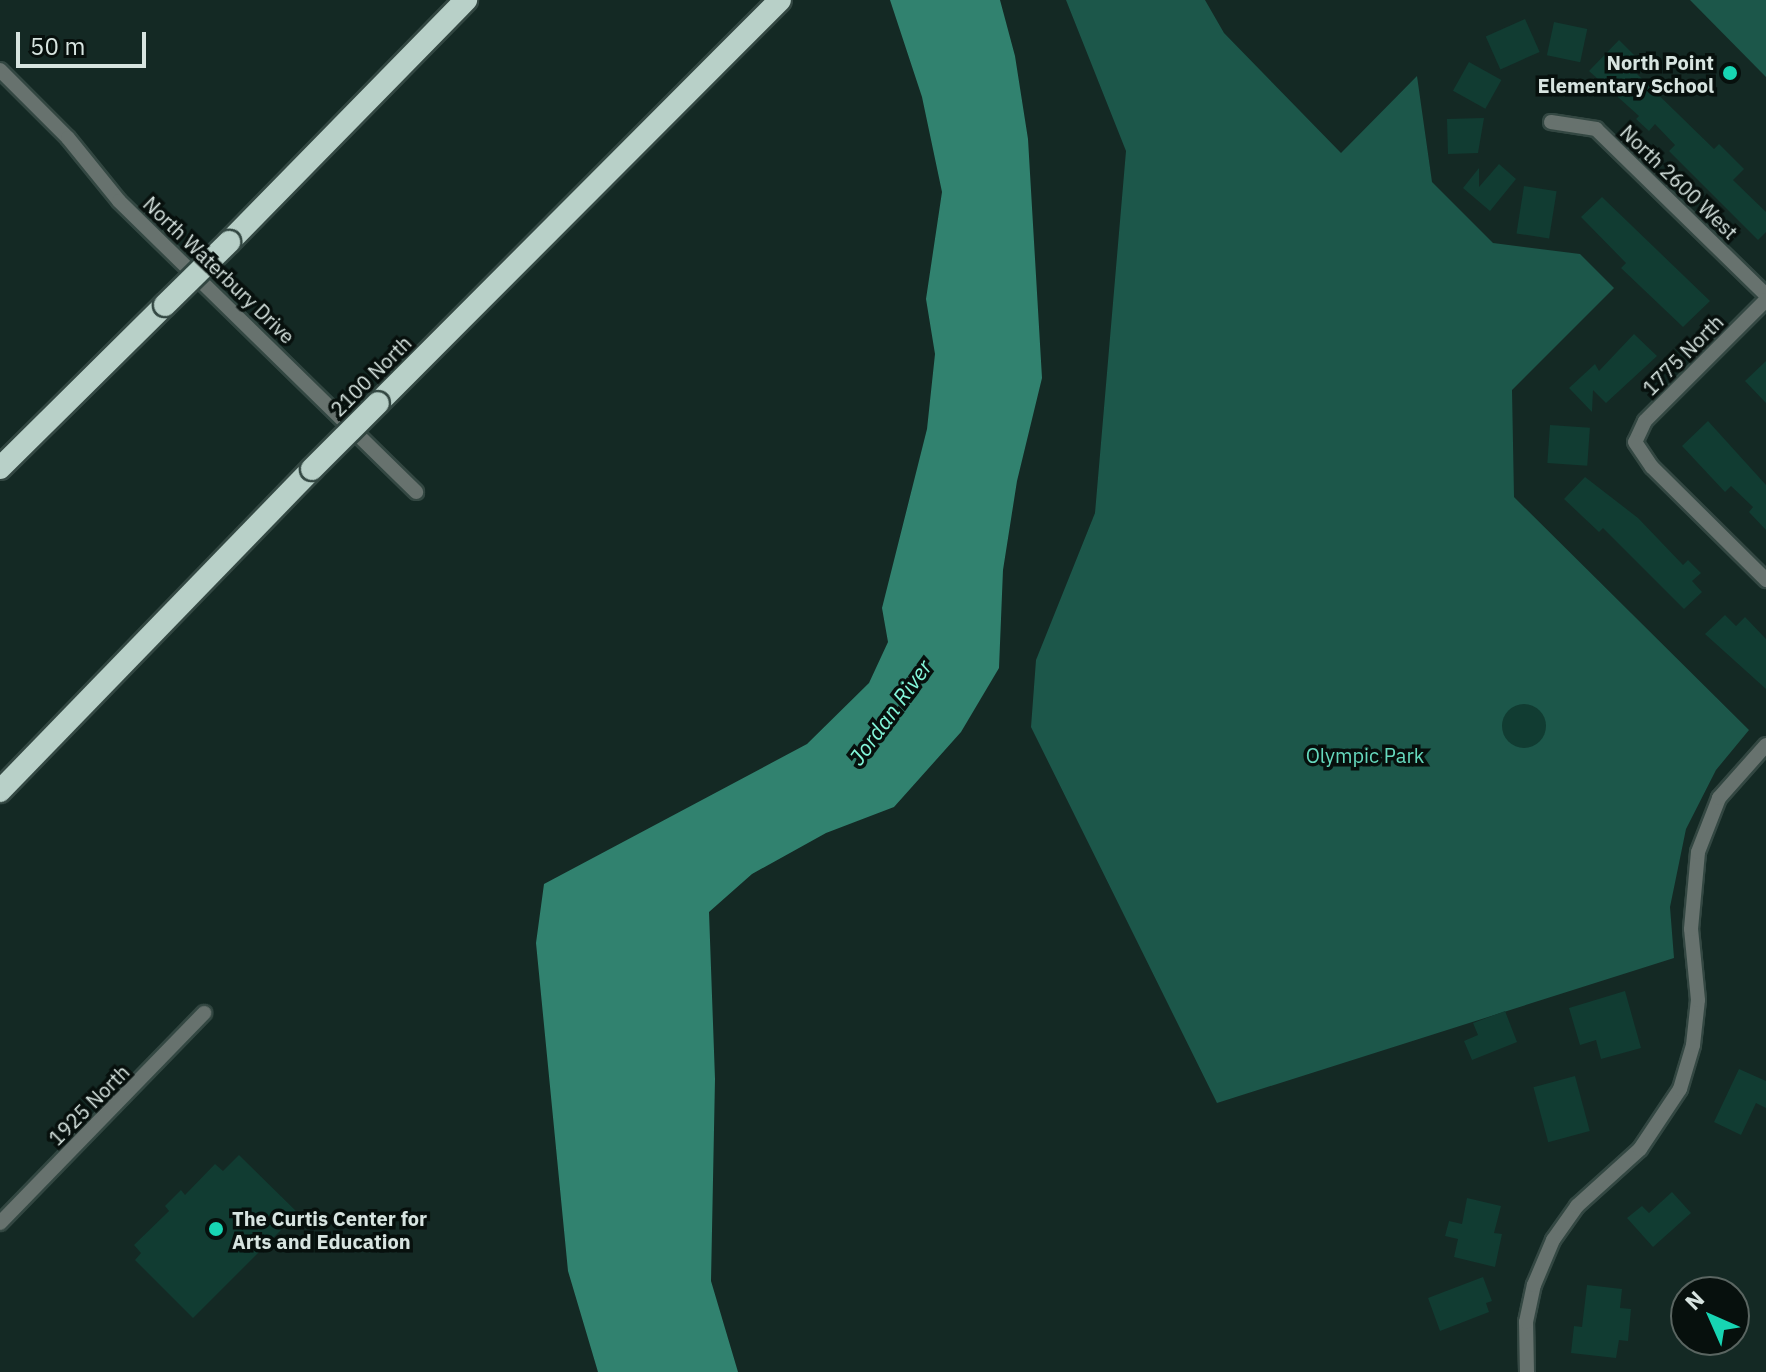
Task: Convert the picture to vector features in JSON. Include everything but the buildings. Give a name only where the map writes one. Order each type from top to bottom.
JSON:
[{"type":"highway","points":[[0,468],[229,242],[466,0]]},
{"type":"highway","name":"2100 North","points":[[0,791],[312,469],[780,0]]},
{"type":"street","name":"North Waterbury Drive","points":[[0,70],[68,138],[119,201],[416,492]]},
{"type":"street","name":"North 2600 West","points":[[1551,122],[1596,129],[1766,298]]},
{"type":"street","name":"1775 North","points":[[1766,298],[1645,421],[1635,442],[1652,467],[1766,580]]},
{"type":"street","points":[[1527,1372],[1529,1310],[1553,1240],[1577,1206],[1640,1149],[1680,1089],[1693,1045],[1698,1000],[1691,929],[1698,852],[1719,798],[1766,745]]},
{"type":"street","name":"1925 North","points":[[0,1223],[204,1013]]},
{"type":"green space","name":"Olympic Park","points":[[1066,0],[1205,0],[1224,33],[1341,153],[1417,76],[1432,182],[1493,243],[1580,254],[1614,288],[1512,390],[1514,497],[1749,730],[1716,770],[1686,829],[1670,907],[1674,958],[1217,1103],[1031,727],[1036,660],[1095,513],[1126,151]]},
{"type":"green space","points":[[1690,0],[1766,0],[1766,77]]},
{"type":"water","name":"Jordan River","points":[[890,0],[1000,0],[1015,56],[1028,139],[1042,378],[1017,481],[1003,570],[999,668],[961,732],[894,807],[826,833],[752,874],[709,912],[715,1079],[711,1281],[738,1372],[598,1372],[568,1271],[536,943],[544,884],[807,744],[869,683],[888,642],[882,608],[927,429],[935,354],[926,299],[942,192],[922,97]]},
{"type":"place","name":"North Point Elementary School","points":[[1730,73]]},
{"type":"place","name":"The Curtis Center for Arts and Education","points":[[216,1229]]}]
